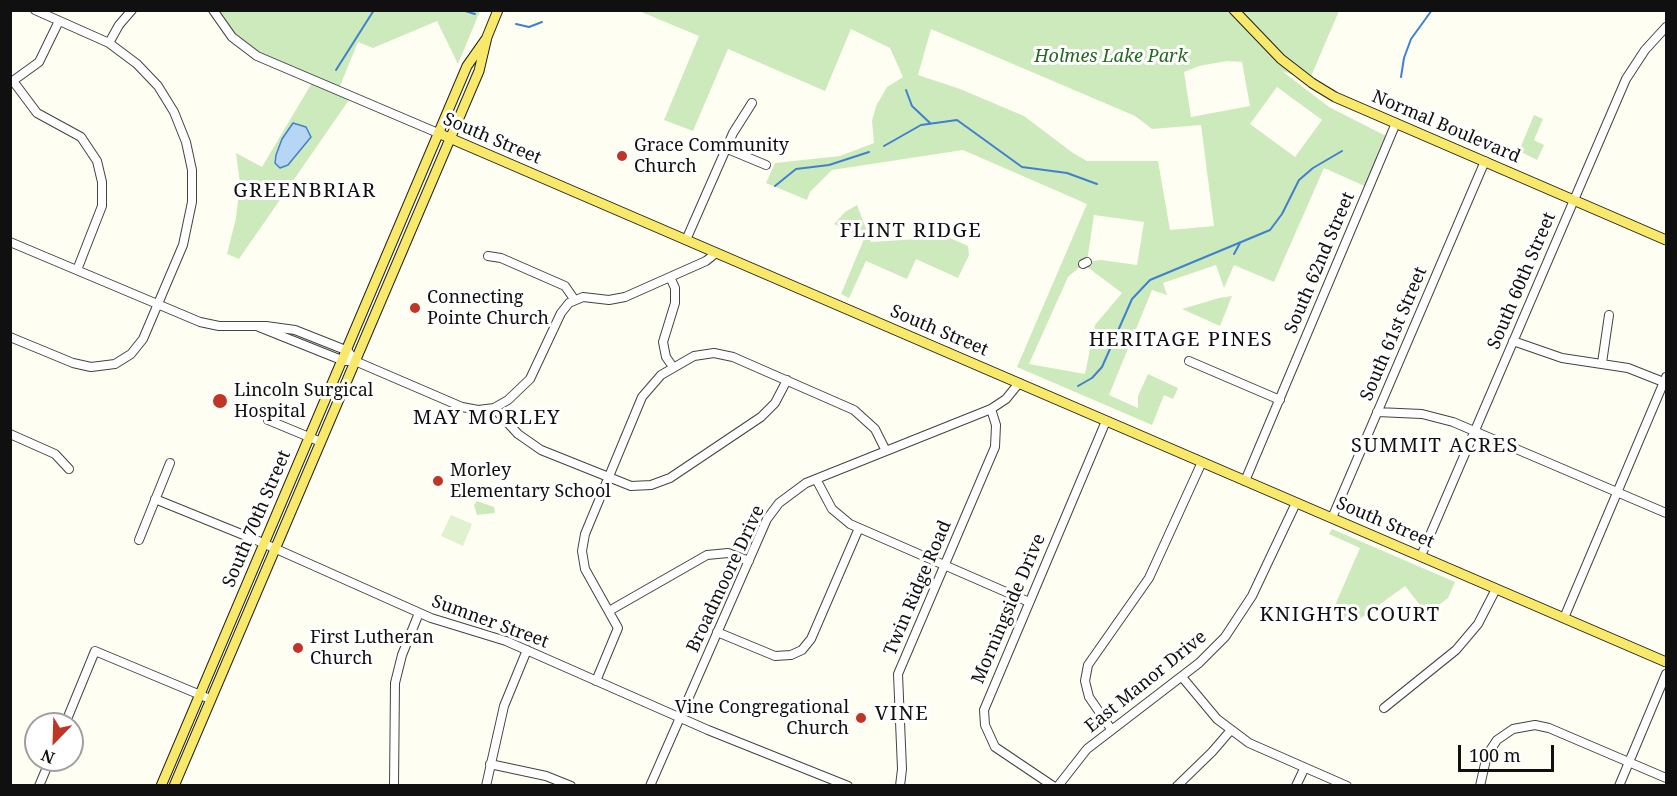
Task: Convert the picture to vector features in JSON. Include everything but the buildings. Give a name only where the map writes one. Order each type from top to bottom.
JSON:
[{"type":"main road","name":"South 70th Street","points":[[174,786],[479,71],[487,37],[498,10]]},
{"type":"main road","name":"Normal Boulevard","points":[[1234,10],[1272,50],[1312,84],[1344,101],[1666,240]]},
{"type":"main road","name":"South 70th Street","points":[[161,786],[344,361],[467,66],[487,37]]},
{"type":"main road","name":"South Street","points":[[438,134],[1666,662]]},
{"type":"street","points":[[10,337],[80,366],[107,366],[124,359],[138,347],[183,245],[190,217],[193,185],[189,156],[181,126],[158,86],[137,64],[110,43],[35,10]]},
{"type":"street","points":[[110,43],[119,25],[132,10]]},
{"type":"street","name":"South Street","points":[[213,10],[232,37],[257,56],[438,134]]},
{"type":"street","points":[[59,21],[39,62],[12,82],[37,113],[78,135],[88,145],[97,161],[102,182],[102,207],[77,270]]},
{"type":"street","name":"South 60th Street","points":[[1421,556],[1629,72],[1666,27]]},
{"type":"street","points":[[686,240],[725,148],[752,103]]},
{"type":"street","name":"South 62nd Street","points":[[1245,481],[1396,123]]},
{"type":"street","points":[[725,148],[766,165]]},
{"type":"street","name":"South 61st Street","points":[[1332,518],[1485,161]]},
{"type":"street","points":[[10,242],[209,324],[295,330],[348,351],[355,361]]},
{"type":"street","points":[[259,327],[344,361],[355,361],[462,407],[478,410],[494,408],[508,400],[530,379],[561,313],[574,299],[586,297],[617,299],[706,261],[716,253]]},
{"type":"street","points":[[488,256],[501,258],[565,286],[571,291],[574,299]]},
{"type":"street","points":[[670,277],[675,288],[675,303],[663,342],[666,357],[673,367]]},
{"type":"street","points":[[1602,363],[1609,315]]},
{"type":"street","points":[[1513,341],[1545,354],[1628,368],[1666,381],[1564,618]]},
{"type":"street","points":[[596,681],[617,634],[617,624],[589,576],[582,551],[586,529],[642,397],[653,382],[673,367],[694,356],[722,354],[787,380],[861,414],[875,429],[886,451]]},
{"type":"street","points":[[1189,361],[1280,400]]},
{"type":"street","points":[[494,408],[529,443],[608,478],[641,486],[670,478],[761,417],[775,403],[787,380]]},
{"type":"street","name":"Broadmoore Drive","points":[[650,786],[767,519],[779,503],[798,488],[816,479],[991,409],[1006,399],[1019,383]]},
{"type":"street","name":"Twin Ridge Road","points":[[900,786],[902,768],[898,674],[994,447],[996,425],[991,409]]},
{"type":"street","points":[[1377,412],[1422,414],[1474,431],[1666,513]]},
{"type":"street","points":[[268,420],[321,442]]},
{"type":"street","name":"Morningside Drive","points":[[1053,786],[1001,752],[992,742],[985,725],[986,702],[1106,421]]},
{"type":"street","points":[[10,434],[55,454],[69,469]]},
{"type":"street","points":[[1112,729],[1089,697],[1085,681],[1088,666],[1149,578],[1202,462]]},
{"type":"street","points":[[139,540],[170,463]]},
{"type":"street","points":[[816,479],[832,509],[859,528],[1029,602]]},
{"type":"street","name":"Sumner Street","points":[[155,499],[275,548],[419,613],[527,650],[680,718],[848,786]]},
{"type":"street","name":"East Manor Drive","points":[[1058,786],[1076,760],[1112,729],[1213,651],[1235,624],[1257,586],[1296,503]]},
{"type":"street","points":[[717,632],[774,656],[791,655],[801,650],[811,639],[859,528]]},
{"type":"street","points":[[609,611],[707,555],[728,554],[749,561]]},
{"type":"street","points":[[1384,708],[1456,650],[1478,624],[1496,589]]},
{"type":"street","points":[[394,786],[395,683],[402,655],[419,613]]},
{"type":"street","points":[[486,786],[504,706],[527,650]]},
{"type":"street","points":[[70,712],[95,651],[210,699]]},
{"type":"street","points":[[1618,786],[1666,674]]},
{"type":"street","points":[[1182,677],[1206,707],[1231,730],[1264,751],[1347,786]]},
{"type":"street","points":[[1480,786],[1484,762],[1491,748],[1505,734],[1524,726],[1548,728],[1666,778]]},
{"type":"street","points":[[1177,786],[1205,760],[1231,730]]},
{"type":"street","points":[[490,764],[546,776],[571,786]]},
{"type":"street","points":[[1296,786],[1304,769]]},
{"type":"street","points":[[39,786],[45,772]]},
{"type":"green space","points":[[213,11],[480,11],[458,64],[437,21],[373,48],[358,42],[338,91],[351,97],[239,259],[227,254],[236,218],[240,184],[236,153],[262,167],[313,81],[248,51]]},
{"type":"green space","name":"Holmes Lake Park","points":[[639,11],[1339,11],[1309,81],[1282,71],[1329,107],[1390,138],[1369,188],[1324,168],[1274,282],[1234,265],[1224,288],[1216,265],[1163,283],[1167,295],[1152,290],[1109,395],[1138,408],[1138,396],[1148,374],[1178,388],[1173,399],[1164,395],[1152,425],[1017,367],[1087,204],[963,150],[832,170],[810,192],[807,200],[766,183],[775,163],[840,156],[874,143],[872,121],[876,106],[887,87],[903,77],[890,48],[851,29],[825,91],[728,49],[693,131],[664,120],[699,36]],"holes":[[[931,29],[1135,116],[1152,129],[1201,125],[1214,226],[1170,230],[1158,161],[1087,161],[1024,116],[960,89],[918,75]],[[1227,61],[1242,62],[1250,106],[1191,117],[1184,72],[1199,66]],[[1277,87],[1322,120],[1295,157],[1250,124]],[[1094,215],[1144,222],[1137,265],[1101,260],[1087,262]],[[1083,264],[1122,293],[1095,325],[1085,374],[1029,364],[1068,277]]]},
{"type":"green space","points":[[1534,115],[1543,119],[1534,140],[1544,145],[1537,160],[1519,151]]},
{"type":"green space","points":[[857,205],[871,242],[948,237],[968,246],[969,255],[958,278],[916,259],[907,279],[866,261],[849,298],[841,294],[864,239],[834,224],[845,212]]},
{"type":"green space","points":[[1232,296],[1220,326],[1182,309],[1219,298]]},
{"type":"green space","points":[[477,501],[494,507],[495,513],[477,515],[474,505]]},
{"type":"green space","points":[[451,515],[472,524],[463,546],[441,536]]},
{"type":"green space","points":[[1332,529],[1455,582],[1448,598],[1427,614],[1405,586],[1361,618],[1349,619],[1332,612],[1360,548],[1329,534]]},
{"type":"water","points":[[293,123],[306,127],[311,137],[288,165],[280,168],[275,163],[276,155],[282,139]]},
{"type":"waterway","points":[[336,70],[374,10]]},
{"type":"waterway","points":[[462,10],[475,14]]},
{"type":"waterway","points":[[1401,77],[1404,58],[1411,39],[1432,10]]},
{"type":"waterway","points":[[516,24],[529,27],[542,22]]},
{"type":"waterway","points":[[906,90],[912,106],[930,123]]},
{"type":"waterway","points":[[884,146],[921,125],[957,120],[1022,167],[1067,173],[1097,184]]},
{"type":"waterway","points":[[1078,386],[1092,378],[1102,367],[1132,299],[1150,280],[1270,230],[1282,214],[1299,180],[1313,168],[1342,151]]},
{"type":"waterway","points":[[775,186],[796,169],[829,165],[869,152]]},
{"type":"waterway","points":[[1234,254],[1240,243]]},
{"type":"place","name":"Grace Community Church","points":[[622,156]]},
{"type":"place","name":"Connecting Pointe Church","points":[[415,308]]},
{"type":"place","name":"Lincoln Surgical Hospital","points":[[220,401]]},
{"type":"place","name":"Morley Elementary School","points":[[438,481]]},
{"type":"place","name":"First Lutheran Church","points":[[298,648]]},
{"type":"place","name":"Vine Congregational Church","points":[[861,718]]},
{"type":"district","name":"GREENBRIAR","points":[[305,191]]},
{"type":"district","name":"FLINT RIDGE","points":[[911,231]]},
{"type":"district","name":"HERITAGE PINES","points":[[1181,340]]},
{"type":"district","name":"MAY MORLEY","points":[[487,418]]},
{"type":"district","name":"SUMMIT ACRES","points":[[1435,446]]},
{"type":"district","name":"KNIGHTS COURT","points":[[1350,615]]},
{"type":"district","name":"VINE","points":[[902,714]]}]
